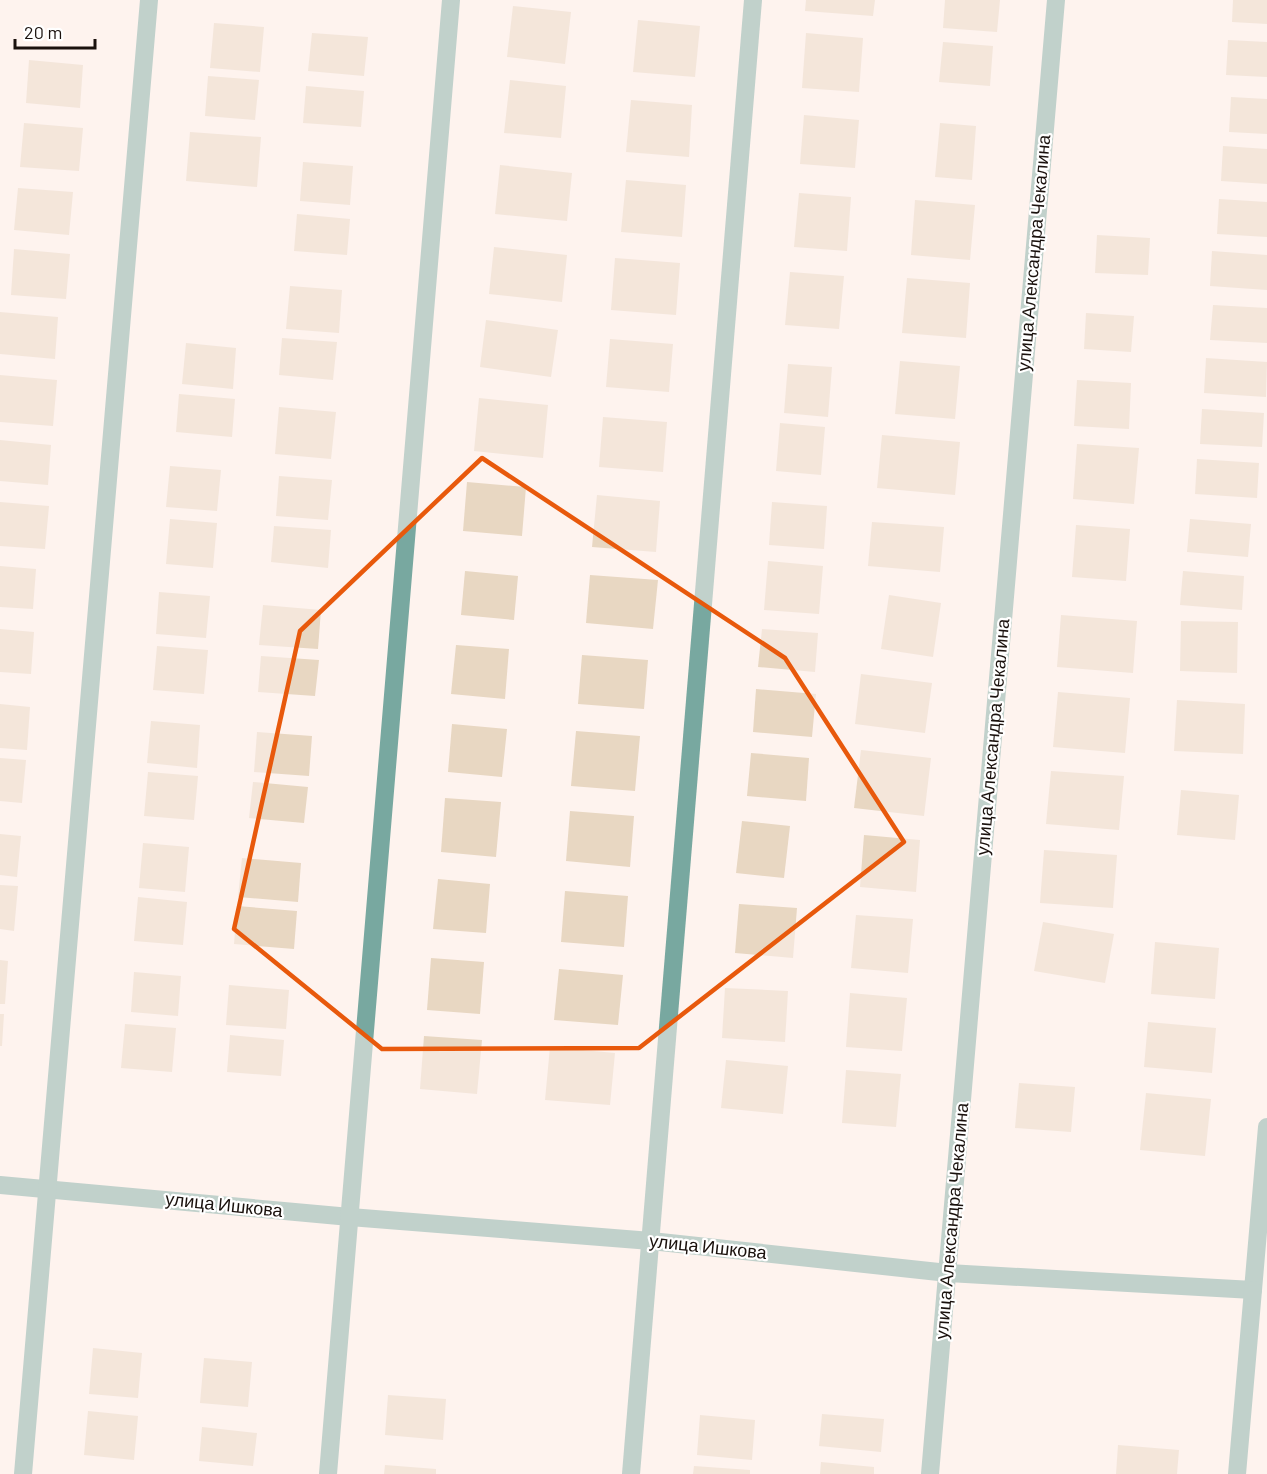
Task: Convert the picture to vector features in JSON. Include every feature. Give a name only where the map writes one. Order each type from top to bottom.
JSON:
[{"type":"street","points":[[23,1474],[149,0]]},
{"type":"street","points":[[328,1474],[452,0]]},
{"type":"street","points":[[631,1474],[753,0]]},
{"type":"street","name":"улица Александра Чекалина","points":[[930,1474],[1056,0]]},
{"type":"street","points":[[1237,1474],[1267,1127]]},
{"type":"street","name":"улица Ишкова","points":[[0,1185],[350,1217],[651,1241],[948,1273],[1253,1290]]},
{"type":"highlighted area","points":[[482,458],[785,658],[904,842],[639,1048],[382,1049],[234,929],[300,631]]},
{"type":"building","points":[[806,0],[875,0],[873,16],[805,11]]},
{"type":"building","points":[[945,0],[1000,0],[997,32],[943,28]]},
{"type":"building","points":[[1233,0],[1267,0],[1267,24],[1232,22]]},
{"type":"building","points":[[513,6],[571,12],[565,64],[507,57]]},
{"type":"building","points":[[638,20],[700,26],[695,77],[633,72]]},
{"type":"building","points":[[214,23],[264,27],[260,72],[210,68]]},
{"type":"building","points":[[312,33],[368,37],[364,76],[308,71]]},
{"type":"building","points":[[806,33],[863,38],[859,92],[802,88]]},
{"type":"building","points":[[1228,40],[1267,42],[1267,77],[1226,75]]},
{"type":"building","points":[[943,42],[993,46],[990,86],[939,82]]},
{"type":"building","points":[[29,60],[83,65],[80,108],[26,103]]},
{"type":"building","points":[[208,76],[259,80],[255,120],[205,116]]},
{"type":"building","points":[[510,80],[566,86],[561,138],[504,133]]},
{"type":"building","points":[[306,86],[364,91],[361,127],[303,123]]},
{"type":"building","points":[[1231,97],[1267,99],[1267,134],[1229,132]]},
{"type":"building","points":[[631,100],[692,105],[689,157],[626,152]]},
{"type":"building","points":[[804,115],[859,120],[855,168],[800,164]]},
{"type":"building","points":[[24,123],[83,128],[79,171],[20,167]]},
{"type":"building","points":[[940,123],[976,126],[972,180],[935,177]]},
{"type":"building","points":[[190,132],[261,137],[257,187],[186,181]]},
{"type":"building","points":[[1223,146],[1267,149],[1267,184],[1221,181]]},
{"type":"building","points":[[303,162],[353,166],[350,205],[300,201]]},
{"type":"building","points":[[500,165],[572,173],[567,221],[495,214]]},
{"type":"building","points":[[626,180],[686,185],[682,237],[621,232]]},
{"type":"building","points":[[18,188],[73,192],[69,235],[14,230]]},
{"type":"building","points":[[799,193],[851,197],[847,251],[794,247]]},
{"type":"building","points":[[1219,199],[1267,202],[1267,237],[1217,234]]},
{"type":"building","points":[[915,200],[975,205],[970,260],[911,255]]},
{"type":"building","points":[[297,214],[350,219],[347,255],[294,251]]},
{"type":"building","points":[[1097,235],[1150,238],[1148,275],[1095,273]]},
{"type":"building","points":[[494,247],[567,255],[562,302],[489,294]]},
{"type":"building","points":[[14,249],[70,254],[66,299],[11,295]]},
{"type":"building","points":[[1212,251],[1267,255],[1267,290],[1210,286]]},
{"type":"building","points":[[615,258],[680,263],[676,315],[611,310]]},
{"type":"building","points":[[790,272],[844,276],[839,329],[785,325]]},
{"type":"building","points":[[907,278],[970,283],[966,338],[902,333]]},
{"type":"building","points":[[290,286],[342,290],[339,333],[286,329]]},
{"type":"building","points":[[1213,305],[1267,308],[1267,343],[1210,340]]},
{"type":"building","points":[[0,312],[58,317],[55,359],[0,354]]},
{"type":"building","points":[[1086,313],[1134,316],[1131,352],[1084,349]]},
{"type":"building","points":[[486,320],[558,330],[551,377],[480,367]]},
{"type":"building","points":[[282,338],[337,342],[333,380],[279,375]]},
{"type":"building","points":[[610,339],[673,344],[669,392],[606,387]]},
{"type":"building","points":[[186,343],[236,348],[233,389],[182,384]]},
{"type":"building","points":[[1206,358],[1267,362],[1266,397],[1204,393]]},
{"type":"building","points":[[900,361],[960,366],[955,419],[895,414]]},
{"type":"building","points":[[788,364],[832,367],[828,417],[784,413]]},
{"type":"building","points":[[0,375],[57,380],[53,426],[0,422]]},
{"type":"building","points":[[1077,380],[1131,383],[1129,429],[1074,426]]},
{"type":"building","points":[[179,394],[235,399],[232,437],[176,432]]},
{"type":"building","points":[[479,398],[548,405],[543,458],[474,451]]},
{"type":"building","points":[[279,407],[336,412],[331,459],[275,454]]},
{"type":"building","points":[[1202,409],[1264,413],[1262,447],[1200,444]]},
{"type":"building","points":[[603,417],[667,422],[663,472],[599,467]]},
{"type":"building","points":[[780,423],[825,427],[821,475],[776,471]]},
{"type":"building","points":[[882,435],[960,442],[955,495],[877,488]]},
{"type":"building","points":[[0,440],[51,445],[48,485],[0,481]]},
{"type":"building","points":[[1077,444],[1139,448],[1134,504],[1073,499]]},
{"type":"building","points":[[1197,459],[1259,463],[1257,498],[1195,494]]},
{"type":"building","points":[[170,466],[221,470],[217,511],[166,507]]},
{"type":"building","points":[[279,476],[332,480],[328,520],[276,516]]},
{"type":"building","points":[[467,482],[526,487],[522,536],[463,531]]},
{"type":"building","points":[[597,495],[660,501],[656,552],[592,547]]},
{"type":"building","points":[[0,502],[49,506],[45,549],[0,546]]},
{"type":"building","points":[[772,502],[827,506],[824,549],[769,545]]},
{"type":"building","points":[[170,519],[217,523],[213,568],[166,564]]},
{"type":"building","points":[[1190,519],[1251,524],[1248,557],[1187,552]]},
{"type":"building","points":[[872,522],[944,527],[940,572],[868,566]]},
{"type":"building","points":[[1076,525],[1130,529],[1126,581],[1072,577]]},
{"type":"building","points":[[274,526],[331,530],[328,568],[271,562]]},
{"type":"building","points":[[768,561],[823,566],[819,614],[764,610]]},
{"type":"building","points":[[0,566],[36,569],[33,609],[0,607]]},
{"type":"building","points":[[465,571],[518,576],[514,620],[461,615]]},
{"type":"building","points":[[1183,571],[1244,576],[1242,610],[1180,605]]},
{"type":"building","points":[[590,575],[658,580],[653,629],[586,623]]},
{"type":"building","points":[[159,592],[210,596],[206,638],[156,634]]},
{"type":"building","points":[[889,595],[941,603],[933,657],[881,649]]},
{"type":"building","points":[[263,605],[321,610],[318,649],[259,645]]},
{"type":"building","points":[[1061,615],[1137,621],[1133,673],[1057,667]]},
{"type":"building","points":[[1181,621],[1238,622],[1237,673],[1180,671]]},
{"type":"building","points":[[0,629],[34,632],[31,674],[0,672]]},
{"type":"building","points":[[762,629],[818,633],[815,672],[758,667]]},
{"type":"building","points":[[456,645],[509,649],[505,699],[451,694]]},
{"type":"building","points":[[157,646],[208,650],[204,694],[153,690]]},
{"type":"building","points":[[582,655],[648,660],[644,709],[578,704]]},
{"type":"building","points":[[261,656],[319,660],[315,696],[258,692]]},
{"type":"building","points":[[861,674],[932,683],[925,733],[855,724]]},
{"type":"building","points":[[756,689],[816,694],[812,737],[753,732]]},
{"type":"building","points":[[1058,692],[1130,698],[1125,753],[1053,747]]},
{"type":"building","points":[[1177,700],[1245,704],[1243,754],[1174,751]]},
{"type":"building","points":[[0,704],[30,707],[27,750],[0,748]]},
{"type":"building","points":[[151,721],[200,725],[197,768],[147,763]]},
{"type":"building","points":[[452,724],[507,729],[502,777],[448,772]]},
{"type":"building","points":[[576,731],[640,736],[635,791],[571,786]]},
{"type":"building","points":[[257,732],[312,736],[309,776],[254,772]]},
{"type":"building","points":[[861,750],[931,758],[924,816],[854,808]]},
{"type":"building","points":[[751,753],[809,758],[806,801],[747,796]]},
{"type":"building","points":[[0,758],[26,760],[22,803],[0,801]]},
{"type":"building","points":[[1051,771],[1124,776],[1119,830],[1046,824]]},
{"type":"building","points":[[148,772],[198,776],[194,820],[144,816]]},
{"type":"building","points":[[253,782],[308,787],[304,823],[249,818]]},
{"type":"building","points":[[1181,790],[1239,795],[1235,840],[1177,835]]},
{"type":"building","points":[[445,798],[501,802],[496,857],[441,852]]},
{"type":"building","points":[[570,811],[634,816],[630,867],[566,861]]},
{"type":"building","points":[[742,821],[790,826],[784,878],[736,873]]},
{"type":"building","points":[[0,834],[21,836],[17,877],[0,875]]},
{"type":"building","points":[[864,835],[920,840],[916,892],[860,887]]},
{"type":"building","points":[[143,843],[189,847],[185,892],[139,888]]},
{"type":"building","points":[[1044,850],[1117,855],[1113,908],[1040,903]]},
{"type":"building","points":[[242,858],[301,863],[298,902],[238,897]]},
{"type":"building","points":[[438,879],[490,884],[486,933],[433,929]]},
{"type":"building","points":[[0,885],[18,886],[14,931],[0,929]]},
{"type":"building","points":[[565,891],[628,896],[624,947],[561,942]]},
{"type":"building","points":[[138,897],[187,902],[183,945],[134,941]]},
{"type":"building","points":[[739,904],[797,908],[793,958],[735,953]]},
{"type":"building","points":[[237,906],[297,911],[294,949],[234,944]]},
{"type":"building","points":[[856,915],[913,919],[908,973],[851,968]]},
{"type":"building","points":[[1043,922],[1114,934],[1105,983],[1034,971]]},
{"type":"building","points":[[1155,942],[1219,948],[1215,999],[1151,994]]},
{"type":"building","points":[[431,958],[484,962],[480,1014],[427,1010]]},
{"type":"building","points":[[0,960],[8,961],[5,1004],[0,1004]]},
{"type":"building","points":[[559,969],[623,975],[618,1025],[554,1020]]},
{"type":"building","points":[[134,972],[181,976],[178,1016],[131,1012]]},
{"type":"building","points":[[229,985],[289,990],[286,1029],[226,1025]]},
{"type":"building","points":[[725,988],[788,991],[785,1042],[722,1038]]},
{"type":"building","points":[[850,993],[907,998],[902,1051],[846,1047]]},
{"type":"building","points":[[0,1014],[4,1014],[2,1046],[0,1046]]},
{"type":"building","points":[[1148,1022],[1216,1028],[1212,1073],[1144,1067]]},
{"type":"building","points":[[125,1024],[176,1028],[172,1072],[121,1068]]},
{"type":"building","points":[[230,1035],[284,1040],[281,1076],[227,1072]]},
{"type":"building","points":[[424,1036],[482,1040],[477,1094],[420,1089]]},
{"type":"building","points":[[550,1047],[615,1053],[610,1105],[545,1100]]},
{"type":"building","points":[[726,1060],[788,1066],[783,1114],[721,1108]]},
{"type":"building","points":[[846,1070],[901,1074],[896,1127],[842,1123]]},
{"type":"building","points":[[1019,1083],[1075,1087],[1071,1132],[1015,1128]]},
{"type":"building","points":[[1146,1093],[1211,1099],[1205,1156],[1140,1150]]},
{"type":"building","points":[[93,1348],[142,1353],[138,1398],[89,1394]]},
{"type":"building","points":[[204,1358],[252,1362],[248,1407],[200,1403]]},
{"type":"building","points":[[388,1395],[446,1399],[443,1440],[385,1435]]},
{"type":"building","points":[[88,1411],[138,1416],[134,1460],[84,1455]]},
{"type":"building","points":[[822,1414],[884,1419],[881,1452],[819,1446]]},
{"type":"building","points":[[700,1415],[755,1420],[752,1460],[697,1455]]},
{"type":"building","points":[[202,1427],[257,1433],[253,1466],[199,1461]]},
{"type":"building","points":[[1118,1445],[1179,1450],[1177,1474],[1116,1474]]},
{"type":"building","points":[[821,1462],[874,1467],[874,1474],[820,1474]]},
{"type":"building","points":[[385,1465],[436,1469],[436,1474],[384,1474]]},
{"type":"building","points":[[694,1466],[750,1470],[750,1474],[693,1474]]}]
